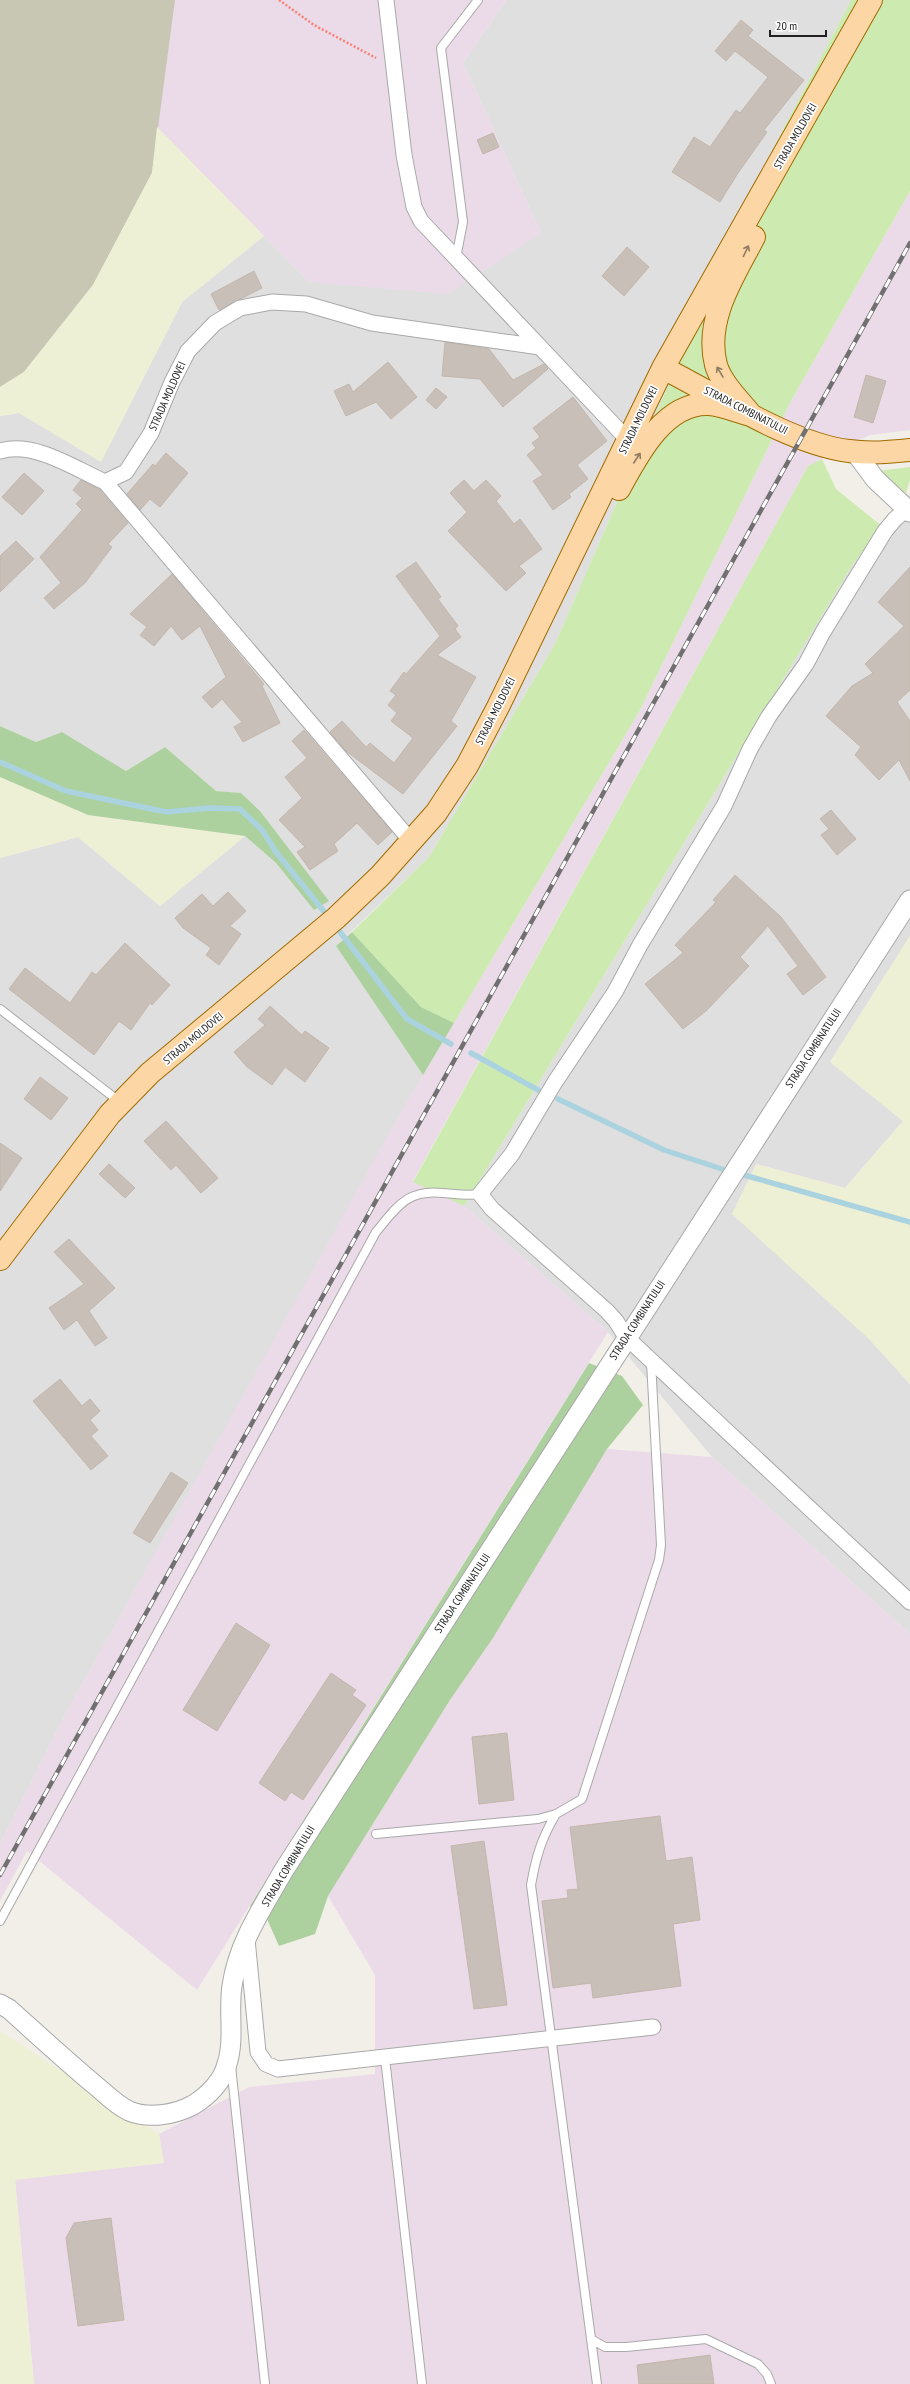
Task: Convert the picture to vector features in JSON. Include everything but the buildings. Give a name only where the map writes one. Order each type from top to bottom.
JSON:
[{"type":"main road","name":"STRADA MOLDOVEI","points":[[0,1259],[52,1187],[121,1103],[150,1073],[336,918],[412,842],[436,813],[466,766],[498,707],[663,368],[871,0]]},
{"type":"main road","points":[[751,415],[728,386],[716,366],[713,335],[718,310],[815,112],[827,79]]},
{"type":"main road","name":"STRADA COMBINATULUI","points":[[663,368],[751,415],[808,440],[855,452],[881,453],[910,450]]},
{"type":"main road","points":[[544,611],[572,572],[629,471],[653,434],[678,412],[693,406],[709,404],[751,415]]},
{"type":"street","points":[[386,0],[404,155],[414,207],[421,220],[628,440]]},
{"type":"street","name":"STRADA MOLDOVEI","points":[[105,482],[126,472],[151,433],[172,382],[188,351],[215,323],[240,308],[272,302],[306,304],[372,322],[540,347]]},
{"type":"street","points":[[0,451],[11,448],[40,453],[105,482],[412,842]]},
{"type":"street","points":[[855,452],[875,479],[909,511],[895,519],[885,531],[823,632],[806,664],[768,716],[750,749],[724,806],[640,945],[615,992],[556,1082],[512,1154],[480,1194],[492,1209],[607,1311],[616,1321],[626,1337],[651,1361],[910,1602]]},
{"type":"street","name":"STRADA COMBINATULUI","points":[[0,2004],[9,2009],[122,2107],[140,2114],[157,2115],[172,2113],[199,2101],[213,2088],[222,2077],[230,2051],[232,1984],[247,1936],[284,1870],[626,1337],[910,900]]},
{"type":"street","points":[[247,1936],[258,2052],[266,2064],[278,2069],[653,2027]]},
{"type":"lane","points":[[456,258],[463,222],[441,48],[478,0]]},
{"type":"lane","points":[[0,1009],[121,1103]]},
{"type":"lane","points":[[0,1921],[376,1232],[399,1204],[411,1196],[425,1191],[468,1196],[480,1194]]},
{"type":"lane","points":[[376,1834],[538,1820],[556,1814],[582,1799],[659,1560],[661,1544],[651,1361]]},
{"type":"lane","points":[[556,1814],[542,1836],[535,1859],[531,1885],[553,2039],[597,2384]]},
{"type":"lane","points":[[230,2051],[265,2384]]},
{"type":"lane","points":[[385,2058],[422,2384]]},
{"type":"lane","points":[[591,2339],[605,2347],[626,2347],[706,2339],[758,2364],[766,2374],[771,2384]]},
{"type":"path","points":[[279,0],[314,25],[394,68]]},
{"type":"shaded area","points":[[0,0],[175,0],[152,173],[93,285],[24,372],[0,387]]},
{"type":"shaded area","points":[[175,0],[506,0],[463,63],[541,233],[448,294],[309,282],[157,127]]},
{"type":"shaded area","points":[[506,0],[851,0],[764,166],[555,644],[429,857],[336,946],[423,1075],[64,1717],[0,1844],[0,858],[78,837],[160,906],[245,836],[276,863],[314,909],[328,901],[260,811],[241,793],[216,791],[165,747],[126,771],[62,732],[36,742],[0,726],[0,416],[19,413],[101,461],[182,302],[264,236],[309,282],[541,233],[463,63]]},
{"type":"shaded area","points":[[157,127],[264,236],[182,302],[101,462],[19,413],[0,416],[0,387],[24,372],[93,285],[152,173]]},
{"type":"shaded area","points":[[910,191],[910,430],[870,435],[808,466],[413,1181],[464,1206],[608,1332],[197,1990],[27,1851],[0,1901],[0,1844],[64,1717],[401,1112],[639,712],[791,401]]},
{"type":"shaded area","points":[[910,494],[910,936],[830,1062],[903,1121],[845,1188],[756,1164],[870,1340],[910,1384],[910,1634],[712,1457],[608,1332],[464,1206],[853,564]]},
{"type":"shaded area","points":[[0,777],[88,815],[245,836],[160,906],[78,837],[0,858]]},
{"type":"shaded area","points":[[910,936],[910,1384],[870,1340],[732,1214],[756,1164],[845,1188],[903,1121],[830,1062]]},
{"type":"shaded area","points":[[607,1449],[712,1457],[910,1634],[910,2384],[34,2384],[15,2179],[163,2163],[159,2134],[249,2087],[375,2074],[375,1975],[328,1896],[450,1700],[493,1638]]},
{"type":"shaded area","points":[[0,2031],[159,2134],[164,2163],[15,2180],[34,2384],[0,2384]]},
{"type":"green space","points":[[851,0],[910,0],[910,191],[791,401],[639,712],[454,1023],[421,1007],[352,932],[429,857],[555,644],[764,166]]},
{"type":"green space","points":[[822,459],[836,489],[883,527],[853,564],[464,1206],[413,1182],[808,466]]},
{"type":"green space","points":[[910,467],[910,479],[906,493],[878,471]]},
{"type":"green space","points":[[0,726],[36,742],[62,732],[126,771],[165,747],[216,791],[241,793],[260,811],[329,901],[314,910],[276,863],[245,836],[88,815],[0,777]]},
{"type":"green space","points":[[352,932],[421,1007],[454,1023],[423,1075],[336,946]]},
{"type":"green space","points":[[589,1363],[622,1376],[643,1405],[607,1449],[493,1638],[450,1700],[328,1896],[315,1934],[279,1946],[267,1919],[250,1906]]},
{"type":"waterway","points":[[0,762],[66,791],[167,812],[209,808],[240,809],[262,830],[276,852],[326,914]]},
{"type":"waterway","points":[[337,928],[407,1019],[451,1044]]},
{"type":"waterway","points":[[471,1053],[538,1090]]},
{"type":"waterway","points":[[558,1099],[664,1150],[722,1169]]},
{"type":"waterway","points":[[744,1175],[910,1222]]},
{"type":"railway","points":[[0,1875],[910,243]]}]
